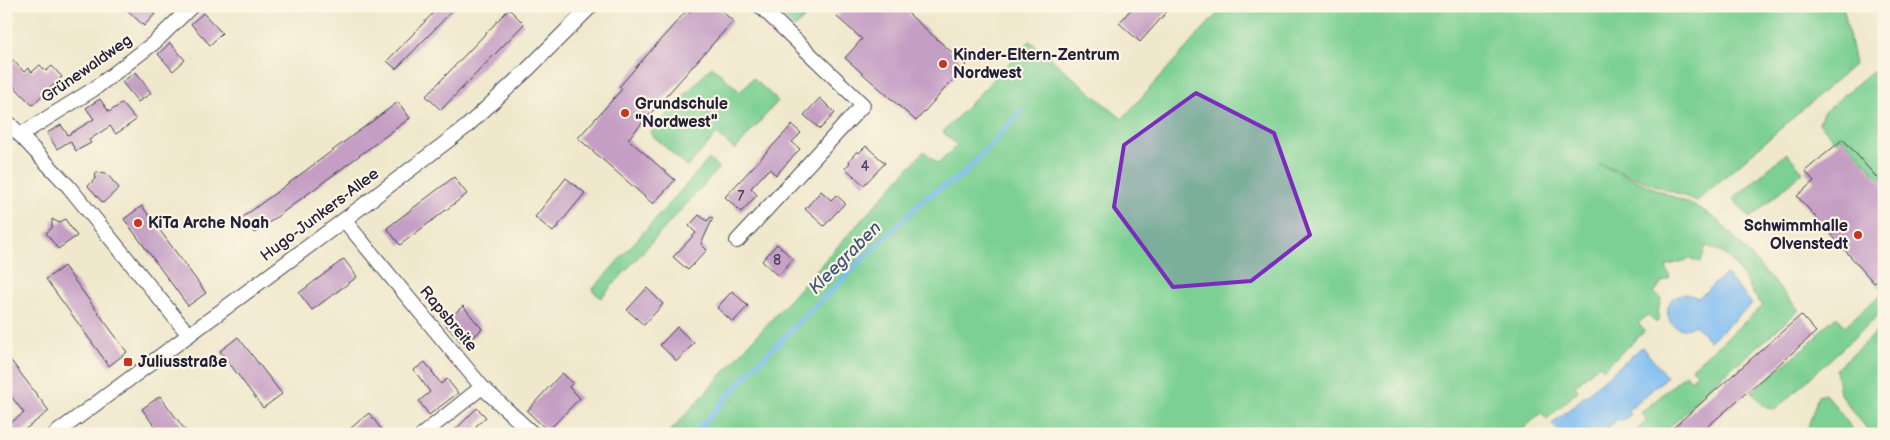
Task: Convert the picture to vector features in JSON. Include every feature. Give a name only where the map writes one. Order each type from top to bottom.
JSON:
[{"type":"street","name":"Grünewaldweg","points":[[20,135],[94,89],[155,42],[192,6]]},
{"type":"street","name":"Hugo-Junkers-Allee","points":[[55,434],[466,127],[591,6]]},
{"type":"street","points":[[737,241],[863,105],[760,6]]},
{"type":"street","points":[[6,120],[69,187],[189,335]]},
{"type":"street","name":"Rapsbreite","points":[[344,220],[482,387],[533,434]]},
{"type":"street","points":[[423,434],[482,387]]},
{"type":"highlighted area","points":[[1196,93],[1274,133],[1310,235],[1251,281],[1173,287],[1114,207],[1124,145]]},
{"type":"green space","points":[[771,6],[815,6],[795,28]]},
{"type":"green space","points":[[1224,6],[1843,6],[1855,64],[1697,201],[1599,164],[1701,209],[1720,222],[1799,310],[1700,395],[1684,414],[1662,434],[1632,434],[1647,421],[1641,413],[1686,374],[1691,380],[1697,374],[1692,368],[1763,306],[1734,263],[1723,254],[1706,246],[1701,262],[1689,259],[1666,266],[1670,278],[1661,283],[1654,293],[1661,298],[1658,312],[1659,320],[1656,323],[1648,315],[1638,323],[1645,331],[1603,369],[1599,365],[1575,386],[1578,391],[1547,419],[1541,413],[1522,430],[1526,434],[668,434],[924,151],[938,164],[957,145],[943,132],[1030,41],[1122,119]]},
{"type":"green space","points":[[712,66],[740,92],[753,78],[778,101],[735,150],[717,134],[687,167],[650,133]]},
{"type":"green space","points":[[1884,70],[1884,184],[1843,138],[1836,142],[1819,123],[1823,113],[1871,72]]},
{"type":"green space","points":[[1787,153],[1803,172],[1750,218],[1733,199]]},
{"type":"green space","points":[[709,159],[719,168],[601,298],[592,290]]},
{"type":"green space","points":[[1884,277],[1884,310],[1776,409],[1766,408],[1752,392],[1818,336],[1817,334],[1836,316],[1845,326],[1883,292],[1876,283]]},
{"type":"green space","points":[[1884,325],[1884,434],[1871,434],[1840,394],[1836,369]]},
{"type":"green space","points":[[1826,394],[1856,434],[1806,434],[1818,396]]},
{"type":"water","points":[[1726,274],[1752,304],[1710,341],[1695,325],[1683,329],[1675,326],[1669,320],[1670,303],[1675,297],[1685,294],[1698,298]]},
{"type":"water","points":[[1642,347],[1667,377],[1627,411],[1630,415],[1621,422],[1618,419],[1601,434],[1561,434],[1552,424]]},
{"type":"building","points":[[123,6],[146,6],[155,14],[144,26]]},
{"type":"building","points":[[440,6],[457,6],[396,69],[387,61]]},
{"type":"building","name":"Grundschule \"Nordwest\"","points":[[695,6],[716,6],[733,21],[628,139],[675,180],[653,204],[578,138],[622,89],[619,87],[638,65],[687,10],[690,12]]},
{"type":"building","name":"Kinder-Eltern-Zentrum Nordwest","points":[[847,6],[900,6],[966,65],[916,121],[845,58],[862,39],[837,17]]},
{"type":"building","points":[[1134,6],[1172,6],[1140,42],[1119,23]]},
{"type":"building","points":[[509,9],[524,24],[441,110],[426,96]]},
{"type":"building","points":[[203,13],[222,33],[210,45],[191,24]]},
{"type":"building","points":[[170,43],[185,60],[173,71],[158,54]]},
{"type":"building","points":[[6,53],[24,72],[28,68],[32,72],[40,65],[46,71],[52,66],[62,77],[32,105],[6,78]]},
{"type":"building","points":[[136,72],[151,93],[138,102],[122,82]]},
{"type":"building","points":[[820,98],[835,113],[820,129],[804,115]]},
{"type":"building","points":[[100,99],[109,112],[122,103],[136,120],[116,134],[110,126],[89,140],[91,143],[76,151],[70,141],[57,149],[47,133],[61,125],[68,135],[94,119],[86,108]]},
{"type":"building","points":[[398,102],[410,118],[255,233],[243,217]]},
{"type":"building","points":[[792,125],[801,133],[792,142],[800,149],[776,175],[769,169],[751,188],[757,195],[741,212],[725,197]]},
{"type":"building","name":"Schwimmhalle Olvenstedt","points":[[1843,139],[1884,186],[1884,275],[1874,283],[1797,196],[1814,181],[1805,171]]},
{"type":"building","points":[[866,146],[885,163],[864,185],[845,168],[857,151],[859,153]]},
{"type":"building","points":[[96,172],[106,173],[119,188],[103,203],[88,186],[95,179]]},
{"type":"building","points":[[454,177],[467,194],[400,245],[387,228]]},
{"type":"building","points":[[566,178],[585,193],[553,232],[535,217]]},
{"type":"building","points":[[821,191],[831,200],[836,195],[845,203],[824,226],[805,209]]},
{"type":"building","points":[[142,206],[206,293],[188,306],[124,219]]},
{"type":"building","points":[[699,215],[707,221],[711,217],[713,218],[701,244],[707,250],[688,270],[673,257],[696,233],[689,226]]},
{"type":"building","points":[[52,219],[59,223],[65,219],[77,236],[58,249],[46,233],[52,228]]},
{"type":"building","points":[[777,244],[793,259],[778,276],[762,261]]},
{"type":"building","points":[[344,259],[357,277],[312,310],[299,293]]},
{"type":"building","points":[[64,266],[127,352],[109,366],[46,279]]},
{"type":"building","points":[[647,288],[663,304],[644,325],[627,310]]},
{"type":"building","points":[[732,291],[748,306],[733,322],[717,308]]},
{"type":"building","points":[[463,306],[482,329],[464,346],[444,323]]},
{"type":"building","points":[[1801,315],[1816,332],[1699,434],[1666,434]]},
{"type":"building","points":[[677,327],[694,343],[677,361],[660,345]]},
{"type":"building","points":[[238,337],[282,394],[263,408],[220,351]]},
{"type":"building","points":[[6,354],[49,411],[19,434],[6,434],[6,426],[24,413],[6,390]]},
{"type":"building","points":[[425,362],[441,384],[447,379],[458,393],[429,415],[419,401],[430,392],[414,370]]},
{"type":"building","points":[[562,373],[573,383],[569,387],[580,398],[548,431],[527,411]]},
{"type":"building","points":[[160,396],[188,434],[160,434],[142,409]]},
{"type":"building","points":[[477,408],[486,417],[476,426],[483,434],[451,434]]},
{"type":"building","points":[[369,413],[385,434],[344,434],[358,422]]},
{"type":"waterway","name":"Kleegraben","points":[[694,434],[756,365],[925,198],[963,175],[1022,110]]},
{"type":"place","name":"Kinder-Eltern-Zentrum Nordwest","points":[[943,64]]},
{"type":"place","name":"Grundschule \"Nordwest\"","points":[[625,113]]},
{"type":"place","name":"KiTa Arche Noah","points":[[138,223]]},
{"type":"place","name":"Schwimmhalle Olvenstedt","points":[[1858,235]]},
{"type":"place","name":"Juliusstraße","points":[[128,362]]}]
